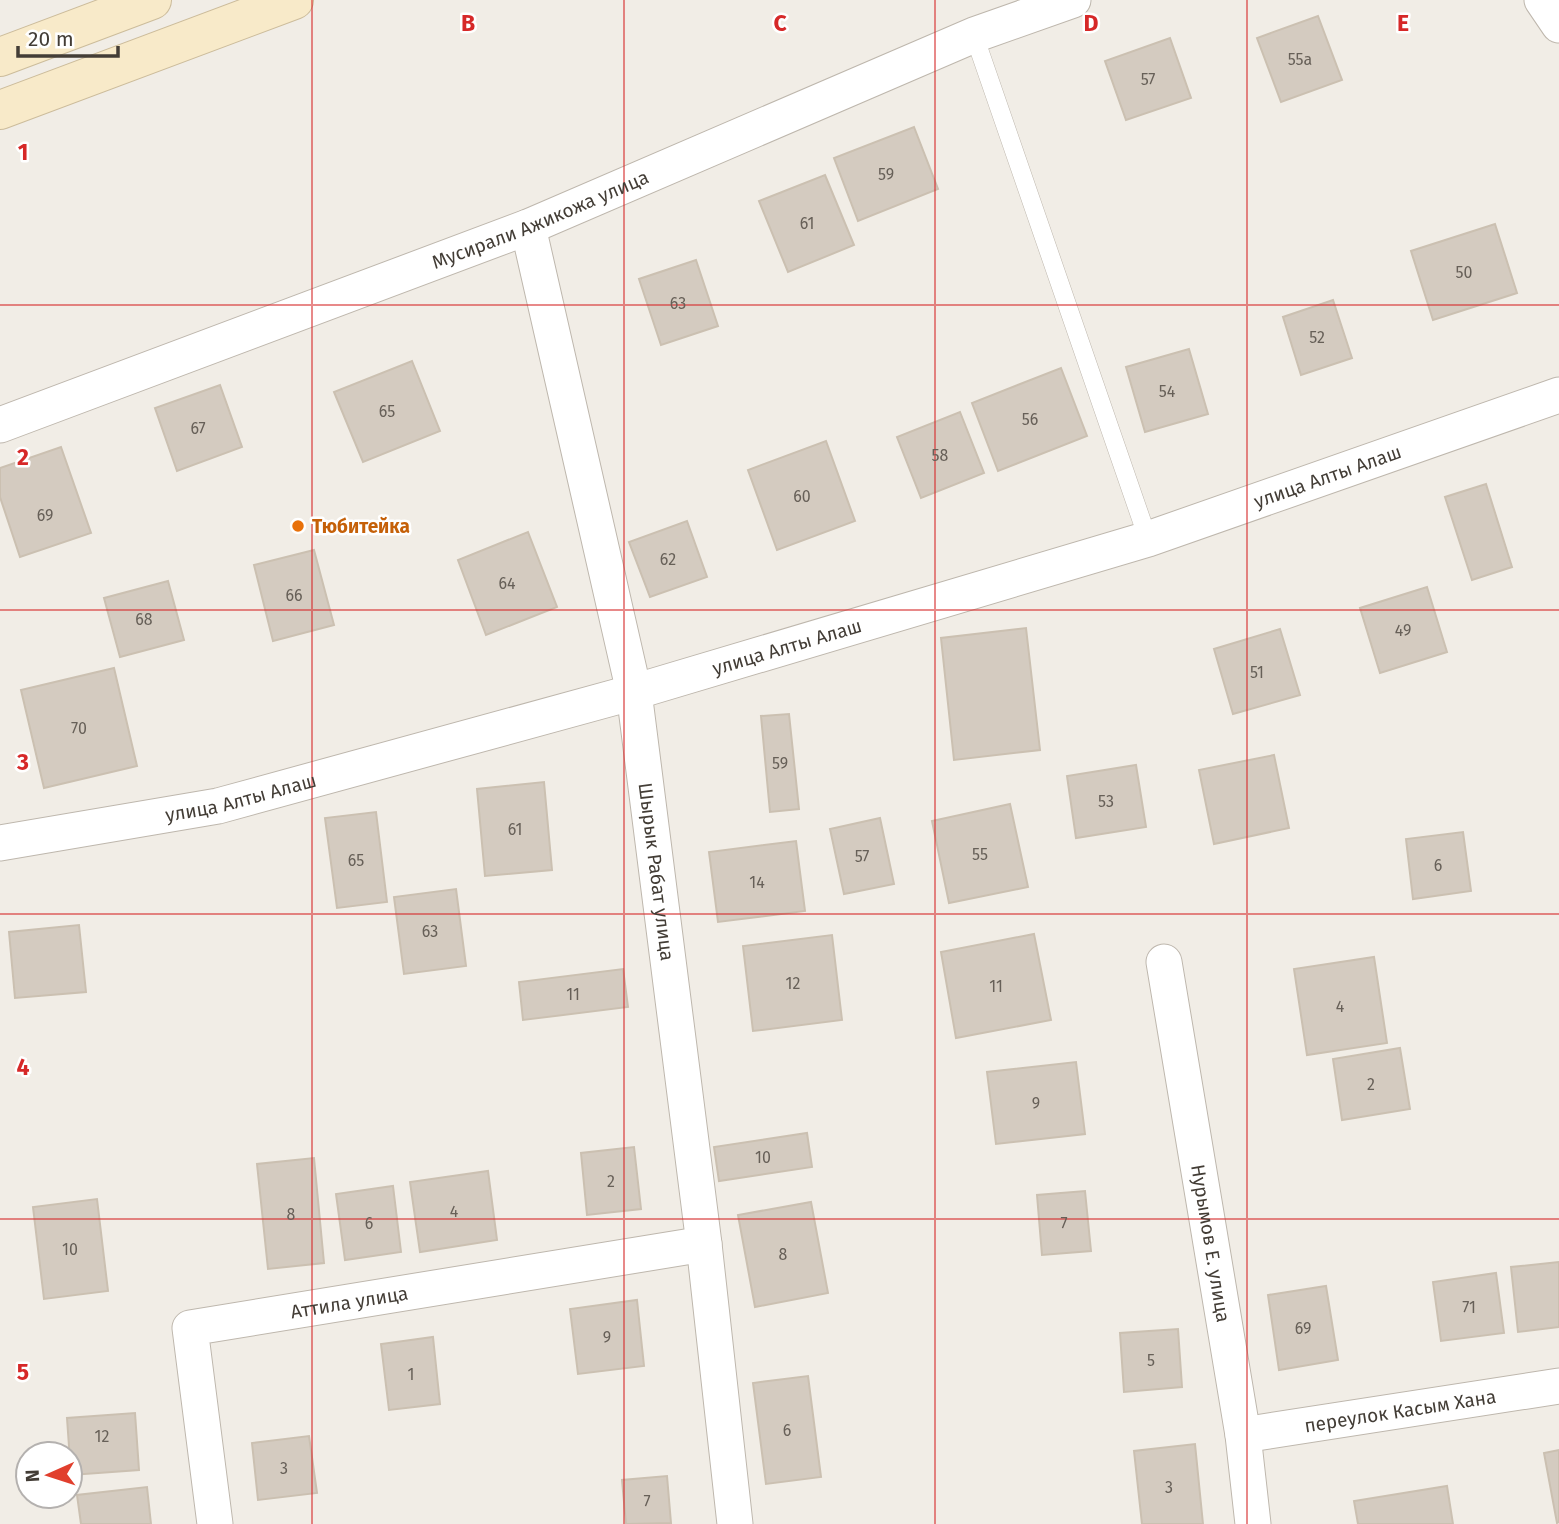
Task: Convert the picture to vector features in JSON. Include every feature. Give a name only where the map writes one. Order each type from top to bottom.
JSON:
[{"type":"main road","points":[[0,57],[152,0]]},
{"type":"main road","points":[[0,110],[294,0]]},
{"type":"street","name":"Мусирали Ажикожа улица","points":[[0,425],[528,227],[974,35],[1073,0]]},
{"type":"street","points":[[1542,0],[1559,26]]},
{"type":"street","name":"Шырык Рабат улица","points":[[528,227],[634,692],[704,1244],[735,1524]]},
{"type":"street","name":"улица Алты Алаш","points":[[0,843],[218,806],[634,692],[1147,540],[1559,395]]},
{"type":"street","name":"Нурымов Е. улица","points":[[1164,962],[1243,1435],[1253,1524]]},
{"type":"street","name":"Аттила улица","points":[[215,1524],[190,1328],[704,1244]]},
{"type":"street","name":"переулок Касым Хана","points":[[1243,1435],[1559,1386]]},
{"type":"lane","points":[[974,35],[1147,540]]},
{"type":"building","points":[[1318,16],[1342,80],[1281,102],[1257,38]]},
{"type":"building","points":[[1170,38],[1191,98],[1126,120],[1105,61]]},
{"type":"building","points":[[914,127],[938,189],[858,221],[834,158]]},
{"type":"building","points":[[825,175],[854,245],[788,272],[759,201]]},
{"type":"building","points":[[1495,224],[1517,293],[1433,320],[1411,251]]},
{"type":"building","points":[[696,260],[718,326],[661,345],[639,279]]},
{"type":"building","points":[[1333,300],[1352,358],[1301,375],[1283,317]]},
{"type":"building","points":[[1189,349],[1208,414],[1145,432],[1126,367]]},
{"type":"building","points":[[412,361],[440,431],[363,462],[334,392]]},
{"type":"building","points":[[1061,368],[1087,436],[998,471],[972,403]]},
{"type":"building","points":[[220,385],[242,447],[177,471],[155,408]]},
{"type":"building","points":[[960,412],[984,473],[921,498],[897,437]]},
{"type":"building","points":[[826,441],[855,521],[777,550],[748,470]]},
{"type":"building","points":[[61,447],[91,533],[20,557],[0,497],[0,468]]},
{"type":"building","points":[[1486,484],[1512,567],[1472,580],[1445,497]]},
{"type":"building","points":[[687,521],[707,577],[650,597],[629,542]]},
{"type":"building","points":[[528,532],[557,607],[486,635],[458,560]]},
{"type":"building","points":[[314,550],[334,625],[273,641],[254,565]]},
{"type":"building","points":[[168,581],[184,640],[120,657],[104,598]]},
{"type":"building","points":[[1427,587],[1447,652],[1380,673],[1360,608]]},
{"type":"building","points":[[1026,628],[1040,750],[954,760],[941,638]]},
{"type":"building","points":[[1280,629],[1300,695],[1233,714],[1214,649]]},
{"type":"building","points":[[114,668],[137,766],[44,788],[21,690]]},
{"type":"building","points":[[789,714],[799,809],[770,812],[761,716]]},
{"type":"building","points":[[1274,755],[1289,828],[1214,844],[1199,770]]},
{"type":"building","points":[[1136,765],[1146,827],[1076,838],[1067,776]]},
{"type":"building","points":[[544,782],[552,870],[485,876],[477,789]]},
{"type":"building","points":[[1010,804],[1028,887],[949,903],[932,821]]},
{"type":"building","points":[[376,812],[387,902],[337,908],[325,818]]},
{"type":"building","points":[[880,818],[894,884],[844,894],[830,829]]},
{"type":"building","points":[[1463,832],[1471,891],[1413,899],[1406,839]]},
{"type":"building","points":[[796,841],[805,911],[718,922],[709,852]]},
{"type":"building","points":[[456,889],[466,966],[404,974],[394,897]]},
{"type":"building","points":[[79,925],[86,992],[15,998],[9,932]]},
{"type":"building","points":[[1034,934],[1051,1020],[956,1038],[941,952]]},
{"type":"building","points":[[832,935],[842,1020],[753,1031],[743,946]]},
{"type":"building","points":[[1374,957],[1387,1043],[1307,1055],[1294,969]]},
{"type":"building","points":[[623,969],[628,1007],[523,1020],[519,982]]},
{"type":"building","points":[[1400,1048],[1410,1109],[1342,1120],[1333,1059]]},
{"type":"building","points":[[1076,1062],[1085,1134],[996,1144],[987,1072]]},
{"type":"building","points":[[807,1133],[812,1167],[719,1181],[714,1147]]},
{"type":"building","points":[[634,1147],[641,1209],[587,1215],[581,1153]]},
{"type":"building","points":[[314,1158],[324,1263],[268,1269],[257,1164]]},
{"type":"building","points":[[488,1171],[497,1240],[420,1252],[410,1182]]},
{"type":"building","points":[[393,1186],[401,1252],[345,1260],[336,1194]]},
{"type":"building","points":[[1085,1191],[1091,1251],[1042,1255],[1037,1195]]},
{"type":"building","points":[[97,1199],[108,1291],[44,1299],[33,1207]]},
{"type":"building","points":[[811,1202],[828,1293],[755,1307],[738,1215]]},
{"type":"building","points":[[1559,1262],[1559,1327],[1518,1332],[1511,1267]]},
{"type":"building","points":[[1496,1273],[1504,1333],[1441,1341],[1433,1282]]},
{"type":"building","points":[[1326,1286],[1338,1360],[1279,1370],[1268,1295]]},
{"type":"building","points":[[637,1300],[644,1366],[578,1374],[570,1309]]},
{"type":"building","points":[[1178,1329],[1182,1387],[1124,1392],[1120,1333]]},
{"type":"building","points":[[433,1337],[440,1404],[389,1410],[381,1344]]},
{"type":"building","points":[[808,1376],[821,1477],[766,1484],[753,1383]]},
{"type":"building","points":[[135,1413],[139,1470],[84,1474],[84,1440],[69,1440],[67,1418]]},
{"type":"building","points":[[309,1436],[317,1493],[258,1500],[252,1443]]},
{"type":"building","points":[[1195,1444],[1203,1524],[1142,1524],[1134,1451]]},
{"type":"building","points":[[1559,1450],[1559,1522],[1557,1523],[1544,1453]]},
{"type":"building","points":[[667,1476],[671,1523],[626,1524],[622,1480]]},
{"type":"building","points":[[1447,1486],[1453,1524],[1358,1524],[1354,1501]]},
{"type":"building","points":[[147,1487],[151,1524],[81,1524],[79,1510],[84,1510],[84,1494]]},
{"type":"place","name":"Тюбитейка","points":[[298,526]]}]
